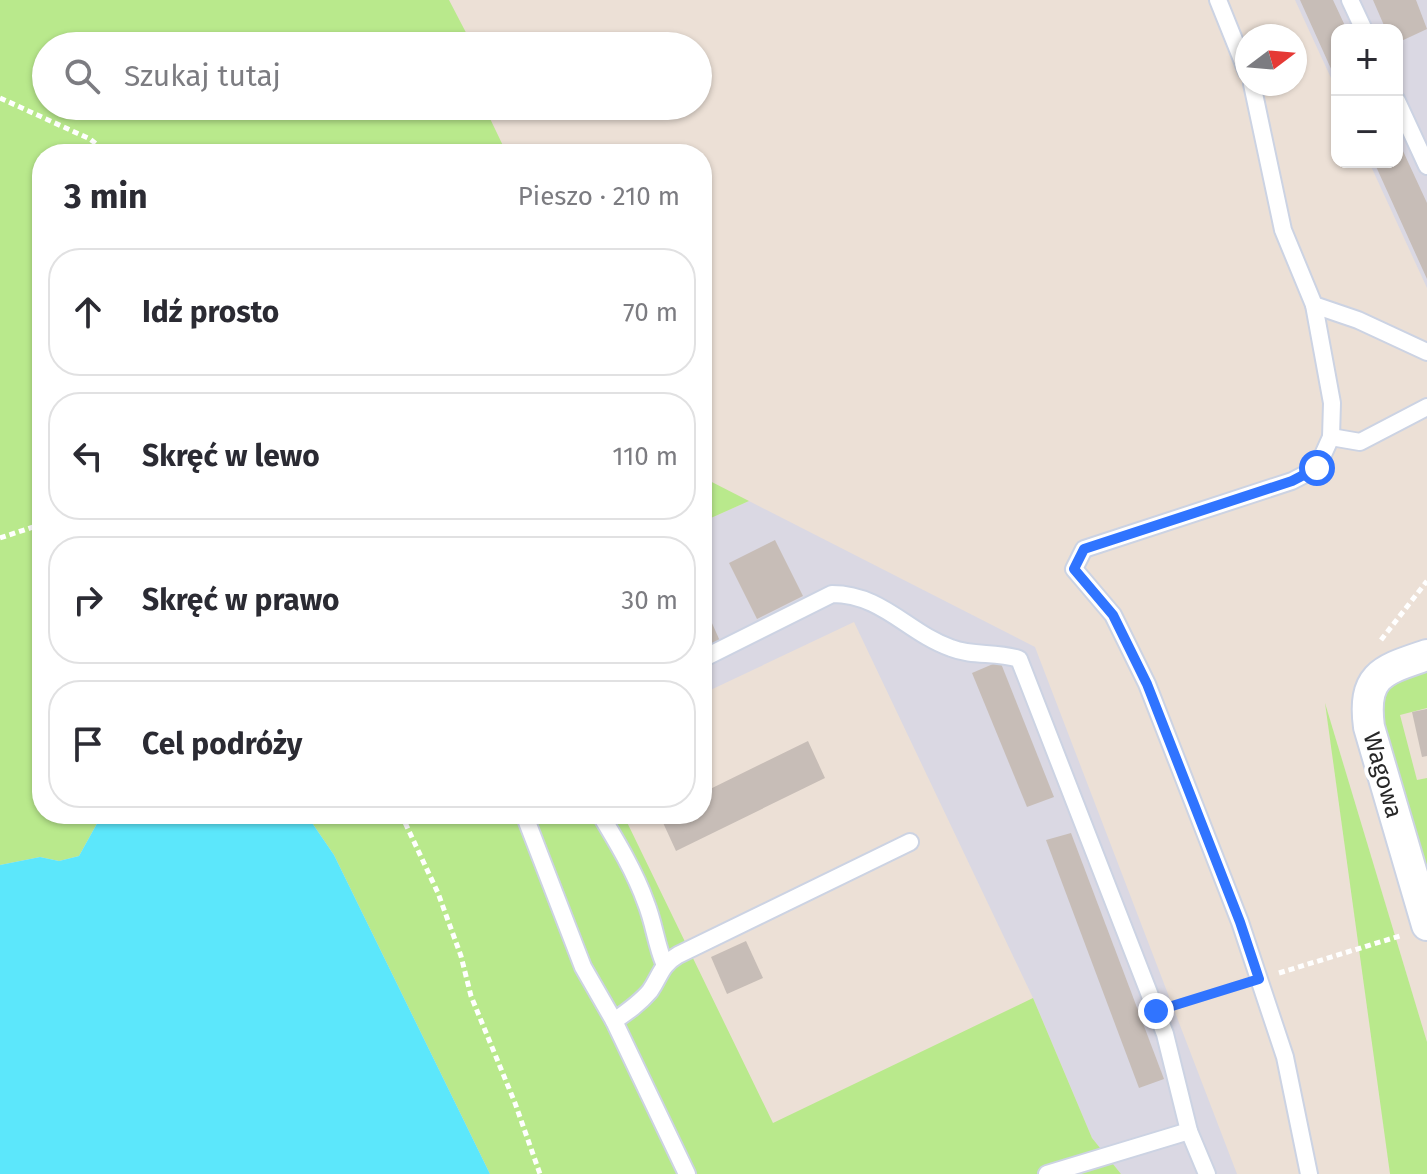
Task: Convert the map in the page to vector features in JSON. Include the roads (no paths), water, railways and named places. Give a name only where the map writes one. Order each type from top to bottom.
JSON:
[{"type":"street","name":"Wagowa","points":[[1421,929],[1366,707],[1370,687],[1384,672],[1427,655]]},
{"type":"lane","points":[[1218,0],[1235,42]]},
{"type":"lane","points":[[1350,0],[1361,24]]},
{"type":"lane","points":[[1255,96],[1283,230],[1314,305],[1332,403],[1331,437],[1317,468],[1292,481],[1084,549],[1074,569],[1113,615],[1147,684],[1240,922],[1285,1057],[1309,1174]]},
{"type":"lane","points":[[1403,114],[1427,166]]},
{"type":"lane","points":[[1314,305],[1358,320],[1427,352]]},
{"type":"lane","points":[[1331,437],[1360,442],[1427,407]]},
{"type":"lane","points":[[712,654],[832,594],[851,594],[873,602],[946,647],[966,653],[1002,653],[1019,659],[1165,1034],[1189,1131],[1207,1174]]},
{"type":"lane","points":[[528,824],[583,967],[614,1021],[687,1174]]},
{"type":"lane","points":[[606,824],[646,904],[664,963]]},
{"type":"lane","points":[[614,1021],[631,1010],[650,990],[664,963],[910,842]]},
{"type":"lane","points":[[1047,1174],[1189,1131]]},
{"type":"water","points":[[97,824],[313,824],[334,855],[490,1174],[0,1174],[0,865],[40,857],[59,861],[79,856]]}]
